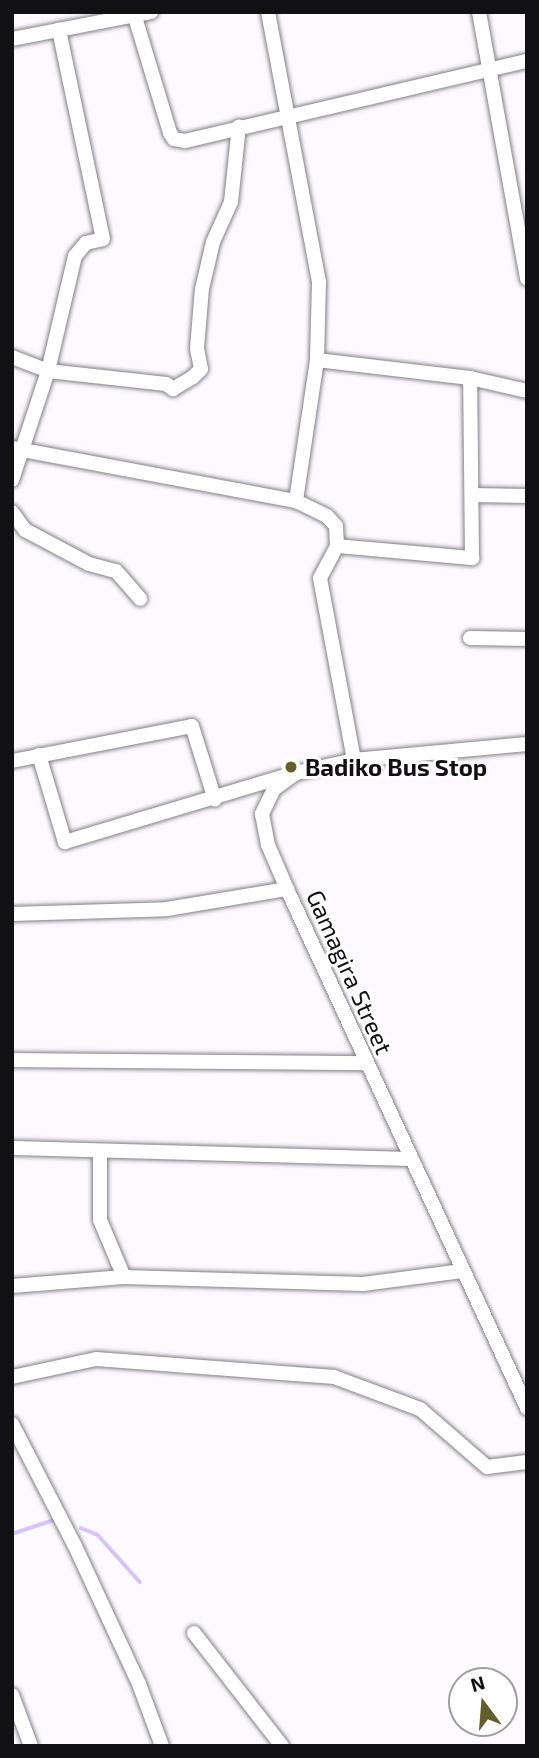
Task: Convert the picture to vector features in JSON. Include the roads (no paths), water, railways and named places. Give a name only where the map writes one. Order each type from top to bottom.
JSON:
[{"type":"street","points":[[12,39],[151,12]]},
{"type":"street","points":[[268,12],[319,282],[317,360],[296,501]]},
{"type":"street","points":[[478,12],[488,71],[520,215],[527,279]]},
{"type":"street","points":[[135,17],[174,139],[185,141],[239,126],[527,61]]},
{"type":"street","points":[[12,480],[17,449],[48,371],[75,256],[86,243],[103,239],[59,30]]},
{"type":"street","points":[[12,357],[48,371],[166,384],[173,389],[201,369],[197,348],[202,289],[213,242],[231,202],[239,126]]},
{"type":"street","points":[[317,360],[470,378],[527,391]]},
{"type":"street","points":[[337,546],[472,558],[470,378]]},
{"type":"street","points":[[17,449],[296,501],[327,516],[336,526],[337,546],[320,578],[354,760]]},
{"type":"street","points":[[473,495],[527,496]]},
{"type":"street","points":[[12,512],[25,530],[89,564],[116,571],[140,599]]},
{"type":"street","points":[[470,638],[527,639]]},
{"type":"street","points":[[12,761],[192,726],[215,800]]},
{"type":"street","name":"Gamagira Street","points":[[527,744],[354,760],[296,773],[274,789],[262,814],[268,845],[287,889],[527,1408]]},
{"type":"street","points":[[39,755],[65,842],[215,800],[296,773]]},
{"type":"street","points":[[12,914],[167,909],[287,889]]},
{"type":"street","points":[[12,1060],[366,1063]]},
{"type":"street","points":[[12,1149],[412,1159]]},
{"type":"street","points":[[100,1151],[100,1220],[124,1277]]},
{"type":"street","points":[[12,1286],[124,1277],[363,1284],[462,1271]]},
{"type":"street","points":[[12,1377],[96,1359],[334,1377],[420,1409],[487,1467],[527,1462]]},
{"type":"street","points":[[12,1424],[60,1516],[139,1684],[162,1746]]},
{"type":"street","points":[[194,1633],[282,1746]]},
{"type":"street","points":[[12,1695],[30,1746]]},
{"type":"waterway","points":[[12,1534],[57,1519]]},
{"type":"waterway","points":[[81,1528],[98,1535],[140,1582]]},
{"type":"place","name":"Badiko Bus Stop","points":[[291,767]]}]
